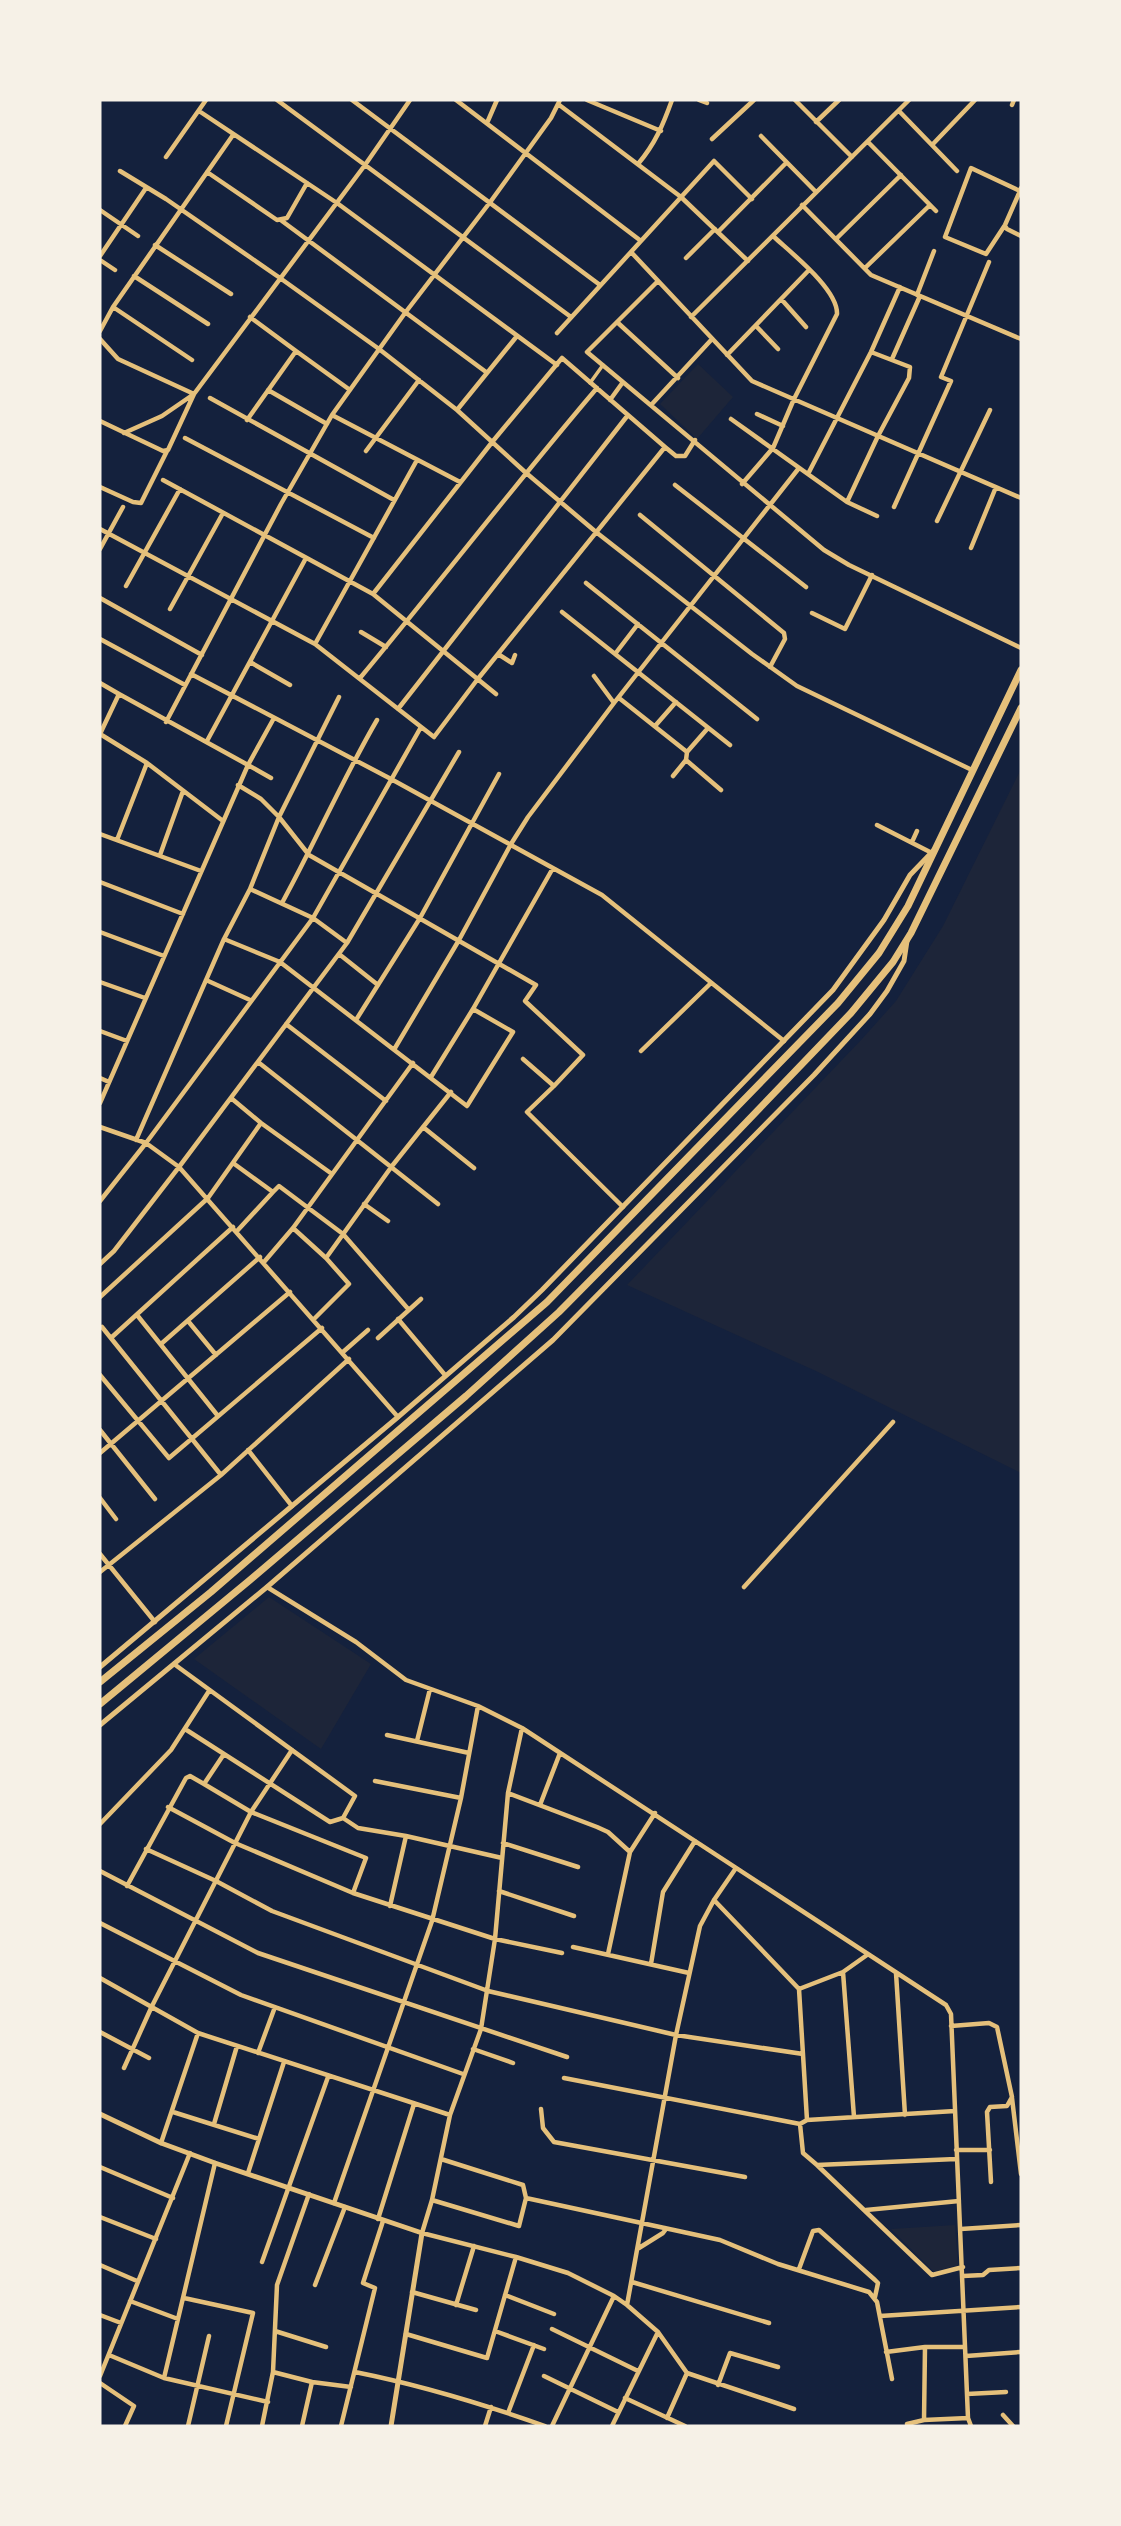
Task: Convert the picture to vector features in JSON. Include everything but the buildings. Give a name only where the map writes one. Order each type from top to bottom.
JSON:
[{"type":"highway","points":[[100,1682],[219,1585],[547,1302],[852,988],[897,925],[1021,670]]},
{"type":"highway","points":[[100,1704],[466,1396],[559,1312],[842,1023],[887,970],[907,938],[1021,708]]},
{"type":"highway","points":[[108,1675],[118,1688]]},
{"type":"street","points":[[166,157],[206,100]]},
{"type":"street","points":[[277,100],[571,317]]},
{"type":"street","points":[[352,100],[491,201],[600,285]]},
{"type":"street","points":[[100,486],[133,502],[141,503],[194,394],[365,165],[410,100]]},
{"type":"street","points":[[456,100],[641,241]]},
{"type":"street","points":[[487,123],[498,100]]},
{"type":"street","points":[[587,100],[661,131]]},
{"type":"street","points":[[638,164],[652,148],[661,131],[671,100]]},
{"type":"street","points":[[699,100],[707,103]]},
{"type":"street","points":[[712,139],[754,100]]},
{"type":"street","points":[[795,100],[852,157]]},
{"type":"street","points":[[816,122],[839,100]]},
{"type":"street","points":[[691,317],[909,100]]},
{"type":"street","points":[[932,145],[975,100]]},
{"type":"street","points":[[166,722],[332,415],[526,153],[559,102],[681,197],[748,261]]},
{"type":"street","points":[[199,111],[337,203],[556,365]]},
{"type":"street","points":[[899,111],[957,170]]},
{"type":"street","points":[[100,331],[155,245],[233,135]]},
{"type":"street","points":[[761,136],[816,192]]},
{"type":"street","points":[[868,142],[936,211]]},
{"type":"street","points":[[557,333],[714,161],[752,199]]},
{"type":"street","points":[[686,258],[752,199],[786,163]]},
{"type":"street","points":[[971,168],[1021,190],[1005,225],[986,254],[945,237],[971,168]]},
{"type":"street","points":[[120,172],[180,209],[379,349],[457,410],[596,532],[690,607],[797,686],[974,771]]},
{"type":"street","points":[[207,172],[309,240],[486,372]]},
{"type":"street","points":[[836,239],[901,176]]},
{"type":"street","points":[[282,221],[287,218],[307,183]]},
{"type":"street","points":[[115,270],[100,258],[146,187]]},
{"type":"street","points":[[802,205],[872,275],[1021,339]]},
{"type":"street","points":[[865,268],[930,205]]},
{"type":"street","points":[[100,210],[138,236]]},
{"type":"street","points":[[1005,225],[1007,229],[1021,236]]},
{"type":"street","points":[[742,484],[774,448],[794,399],[836,314],[834,299],[810,270],[773,236]]},
{"type":"street","points":[[155,245],[232,294]]},
{"type":"street","points":[[892,359],[934,251]]},
{"type":"street","points":[[631,252],[752,381],[1021,498]]},
{"type":"street","points":[[894,507],[951,381],[941,377],[989,262]]},
{"type":"street","points":[[727,355],[810,270]]},
{"type":"street","points":[[134,276],[208,324]]},
{"type":"street","points":[[658,281],[587,352],[824,550],[1021,648]]},
{"type":"street","points":[[808,474],[872,352],[900,287]]},
{"type":"street","points":[[782,300],[806,327]]},
{"type":"street","points":[[113,307],[192,360]]},
{"type":"street","points":[[250,317],[349,390]]},
{"type":"street","points":[[617,321],[678,378]]},
{"type":"street","points":[[757,327],[778,349]]},
{"type":"street","points":[[457,410],[517,336]]},
{"type":"street","points":[[100,339],[118,359],[194,394]]},
{"type":"street","points":[[652,404],[712,339]]},
{"type":"street","points":[[247,420],[296,351]]},
{"type":"street","points":[[847,502],[909,378],[910,367],[872,352]]},
{"type":"street","points":[[373,594],[460,482],[562,358],[676,456],[685,456],[695,440]]},
{"type":"street","points":[[590,383],[603,365]]},
{"type":"street","points":[[366,452],[419,380]]},
{"type":"street","points":[[610,400],[623,382]]},
{"type":"street","points":[[360,678],[525,472],[597,388]]},
{"type":"street","points":[[268,390],[327,424]]},
{"type":"street","points":[[124,433],[162,416],[194,394]]},
{"type":"street","points":[[210,398],[394,500]]},
{"type":"street","points":[[937,521],[990,410]]},
{"type":"street","points":[[757,414],[783,426]]},
{"type":"street","points":[[332,415],[460,482]]},
{"type":"street","points":[[398,709],[562,503],[628,415]]},
{"type":"street","points":[[731,419],[847,502],[877,516]]},
{"type":"street","points":[[100,421],[163,451],[168,450]]},
{"type":"street","points":[[186,438],[373,538]]},
{"type":"street","points":[[100,529],[316,644],[434,737],[665,447]]},
{"type":"street","points":[[316,644],[416,460]]},
{"type":"street","points":[[395,1048],[459,940],[510,844],[614,703],[799,468]]},
{"type":"street","points":[[163,480],[373,594],[496,694]]},
{"type":"street","points":[[675,485],[806,587]]},
{"type":"street","points":[[971,548],[996,488]]},
{"type":"street","points":[[126,586],[180,489]]},
{"type":"street","points":[[100,549],[123,507]]},
{"type":"street","points":[[170,609],[223,513]]},
{"type":"street","points":[[640,514],[784,634],[785,639],[770,667]]},
{"type":"street","points":[[207,741],[306,558]]},
{"type":"street","points":[[812,613],[845,629],[872,575]]},
{"type":"street","points":[[586,583],[757,719]]},
{"type":"street","points":[[100,598],[202,655]]},
{"type":"street","points":[[562,612],[730,745]]},
{"type":"street","points":[[615,654],[638,624]]},
{"type":"street","points":[[362,632],[386,647]]},
{"type":"street","points":[[100,639],[185,685]]},
{"type":"street","points":[[498,654],[512,663],[516,655]]},
{"type":"street","points":[[250,662],[290,685]]},
{"type":"street","points":[[191,674],[431,800],[602,895],[784,1041]]},
{"type":"street","points":[[594,676],[614,703]]},
{"type":"street","points":[[100,683],[271,778]]},
{"type":"street","points":[[119,694],[100,734],[147,763],[223,821]]},
{"type":"street","points":[[135,1140],[250,888],[279,817],[339,697]]},
{"type":"street","points":[[619,698],[687,752]]},
{"type":"street","points":[[655,726],[676,702]]},
{"type":"street","points":[[100,1103],[237,785],[274,718]]},
{"type":"street","points":[[282,903],[377,720]]},
{"type":"street","points":[[100,1201],[313,918],[421,727]]},
{"type":"street","points":[[673,776],[686,760],[687,752],[708,728]]},
{"type":"street","points":[[100,1264],[114,1251],[179,1167],[348,943],[459,752]]},
{"type":"street","points":[[686,760],[721,790]]},
{"type":"street","points":[[117,840],[147,763]]},
{"type":"street","points":[[356,1020],[420,918],[499,774]]},
{"type":"street","points":[[237,785],[261,799],[309,855],[536,985],[525,1001],[583,1055],[527,1112],[622,1207]]},
{"type":"street","points":[[160,855],[183,791]]},
{"type":"street","points":[[100,1667],[514,1317],[834,990],[884,920],[910,875],[932,851],[877,825]]},
{"type":"street","points":[[912,842],[917,831]]},
{"type":"street","points":[[100,834],[201,871]]},
{"type":"street","points":[[431,1077],[553,867]]},
{"type":"street","points":[[100,882],[183,914]]},
{"type":"street","points":[[250,888],[313,918],[348,943]]},
{"type":"street","points":[[100,932],[164,956]]},
{"type":"street","points":[[100,1726],[267,1587],[582,1312],[814,1075],[870,1014],[887,992],[904,961],[907,938]]},
{"type":"street","points":[[225,939],[280,962],[467,1106],[513,1032],[472,1009]]},
{"type":"street","points":[[339,954],[378,985]]},
{"type":"street","points":[[206,980],[250,1000]]},
{"type":"street","points":[[100,982],[145,999]]},
{"type":"street","points":[[641,1051],[711,983]]},
{"type":"street","points":[[286,1024],[386,1101]]},
{"type":"street","points":[[100,1031],[127,1041]]},
{"type":"street","points":[[523,1059],[554,1087]]},
{"type":"street","points":[[258,1062],[438,1203]]},
{"type":"street","points":[[161,1344],[262,1259],[293,1228],[413,1063]]},
{"type":"street","points":[[100,1078],[109,1082]]},
{"type":"street","points":[[326,1258],[392,1166],[451,1092]]},
{"type":"street","points":[[231,1098],[332,1174]]},
{"type":"street","points":[[100,1297],[208,1198],[261,1123]]},
{"type":"street","points":[[100,1127],[146,1143],[179,1167],[398,1417]]},
{"type":"street","points":[[423,1127],[474,1168]]},
{"type":"street","points":[[233,1163],[273,1192]]},
{"type":"street","points":[[112,1338],[235,1229],[279,1186],[343,1234],[409,1310]]},
{"type":"street","points":[[364,1204],[388,1221]]},
{"type":"street","points":[[293,1228],[326,1258],[349,1284],[314,1319]]},
{"type":"street","points":[[100,1453],[290,1292]]},
{"type":"street","points":[[378,1338],[421,1299]]},
{"type":"street","points":[[137,1315],[218,1416]]},
{"type":"street","points":[[398,1319],[445,1376]]},
{"type":"street","points":[[188,1321],[216,1355]]},
{"type":"street","points":[[102,1326],[221,1475]]},
{"type":"street","points":[[100,1375],[169,1458],[322,1328]]},
{"type":"street","points":[[343,1352],[368,1330]]},
{"type":"street","points":[[100,1572],[221,1475],[349,1359]]},
{"type":"street","points":[[744,1587],[893,1422]]},
{"type":"street","points":[[100,1430],[155,1499]]},
{"type":"street","points":[[248,1450],[292,1506]]},
{"type":"street","points":[[100,1498],[116,1519]]},
{"type":"street","points":[[100,1554],[155,1622]]},
{"type":"street","points":[[267,1587],[356,1642],[406,1680],[478,1706],[522,1728],[946,2005],[951,2014],[968,2418],[971,2426]]},
{"type":"street","points":[[174,1664],[355,1796],[343,1818],[330,1822],[186,1728]]},
{"type":"street","points":[[417,1741],[430,1689]]},
{"type":"street","points":[[100,1824],[171,1750],[209,1692]]},
{"type":"street","points":[[334,2203],[432,1921],[461,1798],[478,1706]]},
{"type":"street","points":[[391,2426],[422,2233],[432,2200],[450,2115],[481,2029],[495,1940],[509,1793],[522,1728]]},
{"type":"street","points":[[387,1735],[469,1753]]},
{"type":"street","points":[[124,2068],[152,2006],[251,1812],[292,1750]]},
{"type":"street","points":[[540,1805],[560,1752]]},
{"type":"street","points":[[204,1784],[224,1754]]},
{"type":"street","points":[[127,1886],[187,1776],[251,1812],[366,1858],[353,1893]]},
{"type":"street","points":[[375,1781],[461,1798]]},
{"type":"street","points":[[509,1793],[608,1832],[630,1852]]},
{"type":"street","points":[[168,1807],[235,1843],[353,1893],[495,1940],[562,1954]]},
{"type":"street","points":[[608,1954],[630,1852],[654,1813]]},
{"type":"street","points":[[343,1818],[358,1828],[450,1845],[502,1858]]},
{"type":"street","points":[[390,1906],[406,1836]]},
{"type":"street","points":[[651,1964],[663,1892],[695,1841]]},
{"type":"street","points":[[503,1843],[578,1867]]},
{"type":"street","points":[[146,1849],[216,1881],[272,1911],[488,1991],[676,2035],[803,2054]]},
{"type":"street","points":[[627,2305],[676,2035],[700,1926],[736,1868]]},
{"type":"street","points":[[100,1871],[258,1953],[567,2057]]},
{"type":"street","points":[[499,1891],[574,1916]]},
{"type":"street","points":[[714,1900],[799,1989],[807,2120]]},
{"type":"street","points":[[100,1923],[241,1995],[463,2074]]},
{"type":"street","points":[[573,1947],[689,1973]]},
{"type":"street","points":[[799,1989],[843,1972],[867,1955]]},
{"type":"street","points":[[843,1972],[854,2118]]},
{"type":"street","points":[[896,1972],[905,2115]]},
{"type":"street","points":[[100,1978],[198,2033],[450,2115]]},
{"type":"street","points":[[258,2053],[275,2007]]},
{"type":"street","points":[[951,2026],[989,2023],[997,2027],[1012,2097],[1021,2174]]},
{"type":"street","points":[[100,2032],[149,2058]]},
{"type":"street","points":[[161,2143],[198,2033]]},
{"type":"street","points":[[214,2124],[237,2046]]},
{"type":"street","points":[[473,2049],[513,2063]]},
{"type":"street","points":[[248,2173],[284,2062]]},
{"type":"street","points":[[262,2262],[328,2077]]},
{"type":"street","points":[[564,2078],[800,2123],[807,2120],[955,2112]]},
{"type":"street","points":[[991,2182],[987,2112],[990,2107],[1007,2106],[1012,2097]]},
{"type":"street","points":[[341,2426],[375,2288],[363,2283],[414,2104]]},
{"type":"street","points":[[541,2109],[543,2128],[554,2142],[745,2177]]},
{"type":"street","points":[[173,2112],[259,2139]]},
{"type":"street","points":[[100,2114],[161,2143],[381,2220],[568,2273],[627,2305],[658,2332],[687,2373],[794,2409]]},
{"type":"street","points":[[800,2123],[803,2153],[932,2275],[963,2267]]},
{"type":"street","points":[[956,2150],[989,2150]]},
{"type":"street","points":[[101,2372],[190,2153]]},
{"type":"street","points":[[817,2165],[956,2159]]},
{"type":"street","points":[[432,2200],[519,2226],[526,2198],[526,2188],[523,2185],[441,2160]]},
{"type":"street","points":[[164,2378],[215,2163]]},
{"type":"street","points":[[100,2167],[173,2198]]},
{"type":"street","points":[[262,2426],[273,2372],[277,2285],[309,2194]]},
{"type":"street","points":[[526,2198],[720,2240],[778,2264],[869,2292],[875,2297]]},
{"type":"street","points":[[866,2210],[959,2201]]},
{"type":"street","points":[[315,2285],[345,2207]]},
{"type":"street","points":[[100,2217],[156,2239]]},
{"type":"street","points":[[961,2229],[1021,2225]]},
{"type":"street","points":[[638,2249],[663,2233],[666,2228]]},
{"type":"street","points":[[799,2269],[813,2231],[819,2231],[878,2283],[875,2297],[892,2379]]},
{"type":"street","points":[[456,2305],[474,2246]]},
{"type":"street","points":[[406,2334],[487,2358],[516,2257]]},
{"type":"street","points":[[100,2265],[137,2281]]},
{"type":"street","points":[[963,2276],[983,2275],[989,2270],[1021,2268]]},
{"type":"street","points":[[632,2282],[769,2323]]},
{"type":"street","points":[[412,2292],[476,2310]]},
{"type":"street","points":[[505,2295],[554,2314]]},
{"type":"street","points":[[552,2426],[614,2296]]},
{"type":"street","points":[[184,2298],[253,2313],[226,2426]]},
{"type":"street","points":[[130,2301],[178,2319]]},
{"type":"street","points":[[880,2316],[1021,2306]]},
{"type":"street","points":[[100,2315],[121,2323]]},
{"type":"street","points":[[552,2329],[638,2371]]},
{"type":"street","points":[[275,2331],[326,2347]]},
{"type":"street","points":[[495,2331],[544,2349]]},
{"type":"street","points":[[612,2426],[658,2332]]},
{"type":"street","points":[[188,2426],[209,2336]]},
{"type":"street","points":[[508,2413],[534,2345]]},
{"type":"street","points":[[886,2352],[925,2347],[965,2347]]},
{"type":"street","points":[[924,2420],[925,2347]]},
{"type":"street","points":[[966,2356],[1020,2352]]},
{"type":"street","points":[[718,2385],[730,2353],[778,2367]]},
{"type":"street","points":[[109,2355],[164,2378],[268,2402]]},
{"type":"street","points":[[273,2372],[312,2382],[351,2387]]},
{"type":"street","points":[[354,2372],[398,2381],[491,2407],[545,2426]]},
{"type":"street","points":[[667,2418],[687,2373]]},
{"type":"street","points":[[544,2376],[618,2412]]},
{"type":"street","points":[[302,2426],[312,2382]]},
{"type":"street","points":[[100,2383],[134,2406],[125,2426]]},
{"type":"street","points":[[967,2395],[1006,2392]]},
{"type":"street","points":[[625,2398],[684,2426]]},
{"type":"street","points":[[485,2426],[491,2407]]},
{"type":"street","points":[[1003,2415],[1013,2426]]},
{"type":"street","points":[[907,2425],[924,2420],[968,2418]]},
{"type":"shaded area","points":[[698,364],[733,397],[697,439],[660,404]]},
{"type":"shaded area","points":[[1021,769],[1021,1473],[818,1372],[627,1285],[896,1001],[943,926]]},
{"type":"shaded area","points":[[269,1597],[371,1664],[321,1749],[194,1659]]},
{"type":"shaded area","points":[[955,2225],[958,2265],[934,2272],[891,2229]]}]
